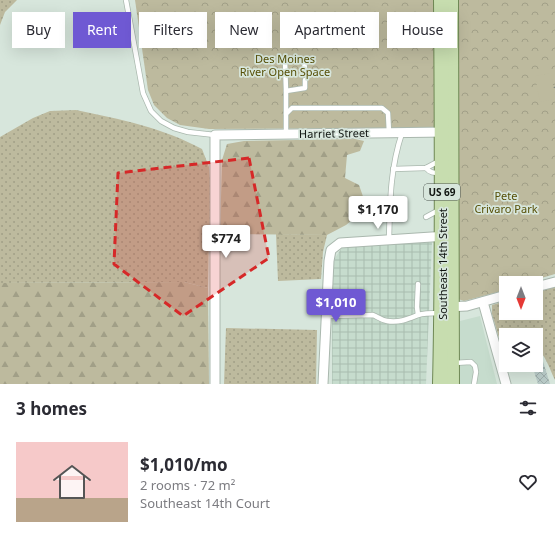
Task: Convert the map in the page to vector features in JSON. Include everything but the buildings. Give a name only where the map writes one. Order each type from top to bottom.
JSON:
[{"type":"main road","name":"Southeast 14th Street","points":[[441,0],[447,132],[442,159],[442,208],[447,236]]},
{"type":"main road","name":"Southeast 14th Street","points":[[440,384],[445,309],[447,132],[451,0]]},
{"type":"main road","name":"Southeast 14th Street","points":[[445,309],[452,363],[452,384]]},
{"type":"street","name":"Harriet Street","points":[[216,135],[447,132]]},
{"type":"street","points":[[215,384],[216,135]]},
{"type":"street","points":[[323,384],[329,261],[332,250],[340,243],[447,236]]},
{"type":"street","points":[[543,285],[555,282]]},
{"type":"street","points":[[445,309],[467,306],[499,297]]},
{"type":"street","points":[[483,302],[506,384]]},
{"type":"lane","points":[[126,0],[143,93],[151,111],[161,122],[174,128],[188,132],[216,135]]},
{"type":"lane","points":[[286,134],[285,60],[304,60],[305,70]]},
{"type":"lane","points":[[286,90],[305,88],[305,80]]},
{"type":"lane","points":[[286,114],[292,108],[382,108],[388,113],[389,133]]},
{"type":"lane","points":[[388,240],[391,184],[397,147],[402,133]]},
{"type":"lane","points":[[393,169],[426,168],[442,159]]},
{"type":"lane","points":[[426,168],[434,173],[442,173]]},
{"type":"lane","points":[[426,217],[442,208]]},
{"type":"lane","points":[[418,284],[418,315]]},
{"type":"lane","points":[[326,316],[373,315],[381,320],[389,322],[406,321],[418,315],[445,309]]},
{"type":"lane","points":[[452,363],[470,362],[475,366],[476,372],[474,384]]},
{"type":"highlighted area","points":[[249,158],[269,258],[183,316],[114,264],[118,173]]},
{"type":"shaded area","points":[[432,242],[426,384],[332,384],[332,272],[335,258],[343,246]]},
{"type":"shaded area","points":[[480,316],[497,384],[460,384],[460,321]]},
{"type":"green space","points":[[0,0],[17,0],[5,12],[0,25]]},
{"type":"green space","name":"Des Moines River Open Space","points":[[135,0],[435,0],[435,12],[387,12],[387,48],[435,48],[434,128],[209,129],[180,125],[167,118],[154,105],[148,90],[142,48],[207,48],[207,12],[139,12],[139,28]]},
{"type":"green space","name":"Pete Crivaro Park","points":[[457,0],[555,0],[555,274],[543,278],[543,276],[499,276],[499,292],[464,301],[458,299]]},
{"type":"green space","points":[[551,73],[555,99],[540,102],[535,76]]},
{"type":"green space","points":[[76,110],[141,125],[172,135],[202,149],[209,167],[213,216],[209,233],[208,288],[184,282],[0,283],[0,137],[33,118],[50,111]]},
{"type":"green space","points":[[355,139],[364,141],[360,151],[347,155],[345,178],[359,185],[367,208],[346,225],[327,235],[220,234],[222,160],[227,144],[244,141]]},
{"type":"green space","points":[[276,234],[327,235],[323,252],[321,279],[278,281]]},
{"type":"green space","points":[[184,282],[208,288],[209,384],[0,384],[0,283]]},
{"type":"green space","points":[[555,287],[555,380],[543,355],[543,328],[499,328],[499,338],[492,314],[492,305],[499,303],[499,320],[543,320],[543,290]]},
{"type":"green space","points":[[226,328],[317,330],[316,384],[224,384]]}]
